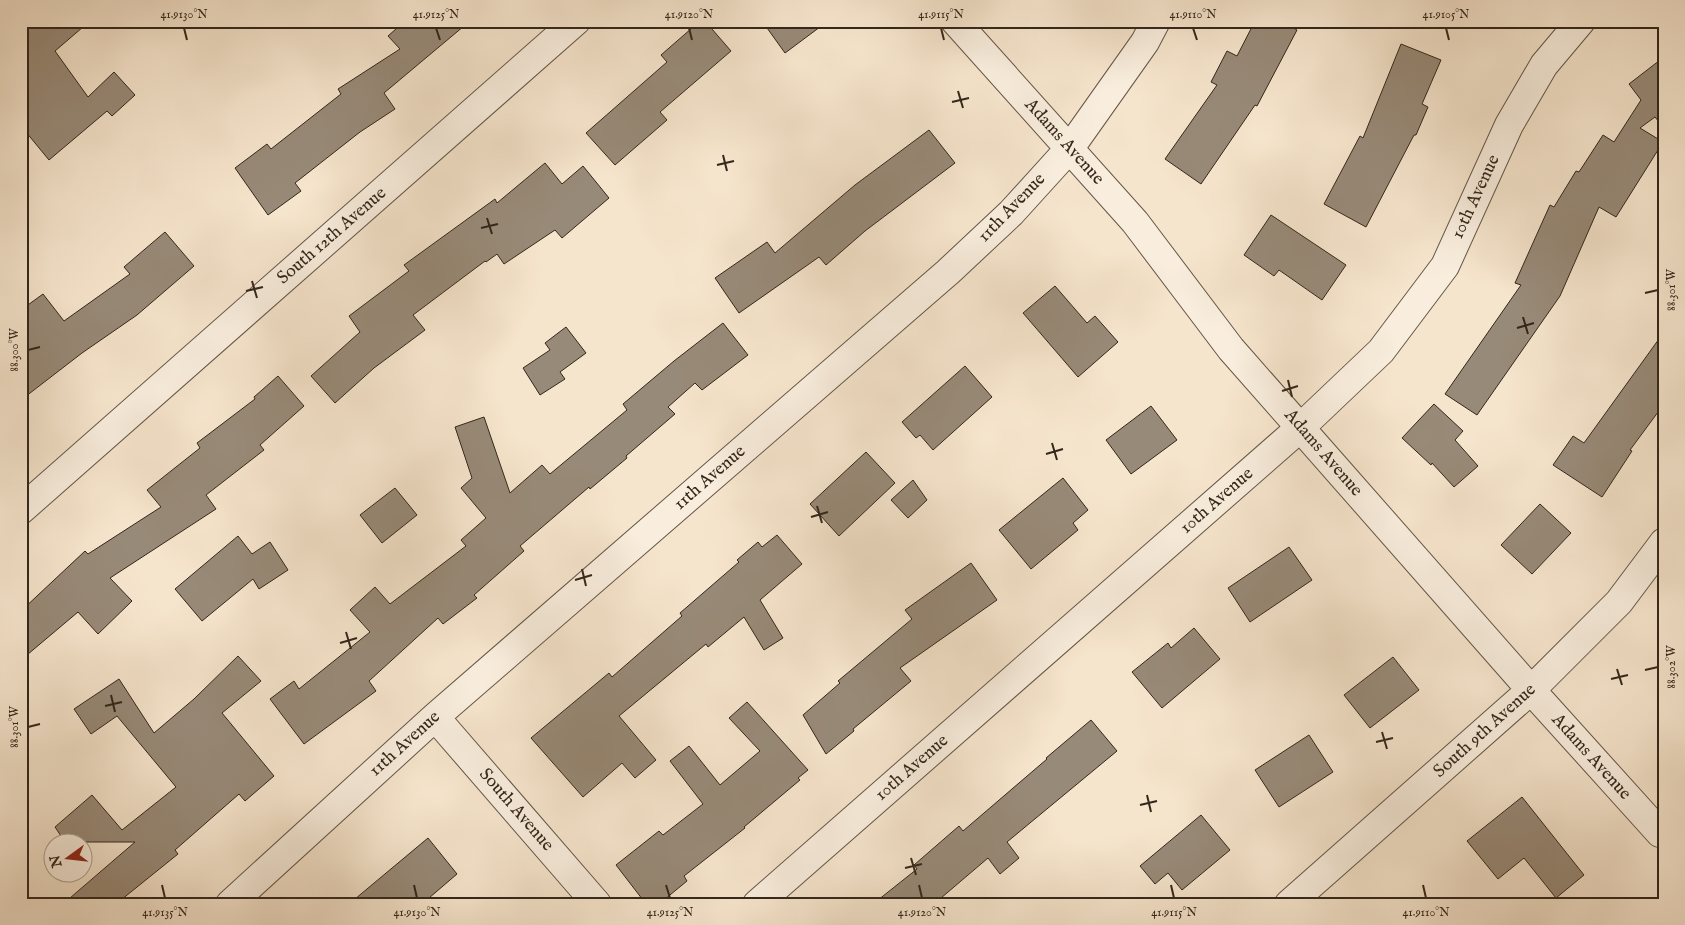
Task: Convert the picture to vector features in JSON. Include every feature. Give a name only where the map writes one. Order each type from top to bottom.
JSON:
[{"type":"street","name":"South 12th Avenue","points":[[21,510],[576,21]]},
{"type":"street","name":"Adams Avenue","points":[[955,21],[1135,222],[1230,349],[1660,833]]},
{"type":"street","name":"11th Avenue","points":[[230,904],[436,716],[948,272],[1011,213],[1070,148],[1145,42],[1156,21]]},
{"type":"street","name":"10th Avenue","points":[[757,904],[1300,428],[1381,351],[1445,266],[1510,125],[1544,65],[1581,21]]},
{"type":"street","name":"South 9th Avenue","points":[[1289,904],[1531,690],[1619,602],[1664,542]]},
{"type":"street","name":"South Avenue","points":[[436,716],[597,904]]},
{"type":"building","points":[[39,21],[90,21],[55,51],[88,97],[114,72],[135,95],[112,116],[107,111],[49,160],[21,126],[21,34]]},
{"type":"building","points":[[405,21],[470,21],[384,93],[395,109],[360,132],[295,183],[301,191],[268,215],[235,168],[267,144],[271,149],[341,94],[338,89],[400,49],[388,36]]},
{"type":"building","points":[[700,21],[705,21],[731,51],[660,112],[667,120],[615,165],[586,133],[667,62],[661,55]]},
{"type":"building","points":[[762,21],[828,21],[785,53]]},
{"type":"building","points":[[1255,21],[1281,21],[1297,30],[1257,106],[1255,105],[1201,184],[1165,159],[1217,85],[1211,82],[1227,51],[1237,56]]},
{"type":"building","points":[[1401,44],[1441,60],[1422,104],[1428,107],[1416,135],[1414,135],[1366,227],[1324,204],[1360,136],[1363,138]]},
{"type":"building","points":[[1664,57],[1664,128],[1655,117],[1640,128],[1663,142],[1616,217],[1599,207],[1560,296],[1477,415],[1445,394],[1521,285],[1515,283],[1550,205],[1554,207],[1576,171],[1579,172],[1603,135],[1614,142],[1641,100],[1629,84]]},
{"type":"building","points":[[929,130],[955,163],[865,231],[826,265],[819,257],[739,313],[715,278],[767,242],[775,253],[855,185]]},
{"type":"building","points":[[545,163],[562,184],[583,166],[609,198],[562,238],[555,230],[504,264],[497,254],[485,261],[413,315],[425,330],[374,368],[335,403],[311,376],[360,332],[349,316],[409,271],[404,265],[495,199],[497,203]]},
{"type":"building","points":[[1271,215],[1346,265],[1322,300],[1279,270],[1274,276],[1244,255]]},
{"type":"building","points":[[165,232],[194,266],[137,315],[82,353],[21,400],[21,310],[43,294],[64,321],[130,274],[124,267]]},
{"type":"building","points":[[1055,286],[1087,323],[1095,316],[1118,342],[1078,377],[1023,313]]},
{"type":"building","points":[[723,323],[748,355],[702,390],[695,383],[668,407],[675,414],[626,456],[627,458],[590,489],[589,487],[520,546],[524,551],[474,595],[477,598],[443,624],[438,618],[369,681],[376,691],[304,744],[270,699],[294,681],[299,689],[370,632],[350,610],[375,587],[390,604],[466,546],[461,540],[486,518],[461,488],[472,478],[455,427],[484,417],[510,493],[542,465],[550,474],[627,410],[623,404]]},
{"type":"building","points":[[566,327],[586,353],[560,372],[565,379],[540,395],[523,368],[550,350],[545,343]]},
{"type":"building","points":[[1664,332],[1664,404],[1630,450],[1632,451],[1602,497],[1553,465],[1573,436],[1584,443]]},
{"type":"building","points":[[965,366],[992,397],[933,450],[920,435],[916,438],[902,422]]},
{"type":"building","points":[[278,376],[304,406],[260,445],[264,450],[206,495],[216,509],[110,578],[132,601],[98,634],[78,612],[21,660],[21,611],[85,551],[88,554],[161,507],[147,490],[200,448],[197,443],[255,399],[254,397]]},
{"type":"building","points":[[1434,404],[1463,431],[1455,440],[1478,466],[1454,487],[1432,463],[1431,465],[1402,438]]},
{"type":"building","points":[[1151,406],[1177,440],[1131,474],[1106,440]]},
{"type":"building","points":[[866,452],[895,483],[839,536],[810,504]]},
{"type":"building","points":[[1063,478],[1088,510],[1073,523],[1078,530],[1031,569],[999,530]]},
{"type":"building","points":[[913,480],[927,500],[908,518],[891,500]]},
{"type":"building","points":[[395,488],[417,515],[382,543],[360,515]]},
{"type":"building","points":[[1540,504],[1571,533],[1532,574],[1501,545]]},
{"type":"building","points":[[777,535],[802,564],[760,600],[783,638],[764,650],[744,617],[708,647],[706,644],[619,716],[656,760],[635,778],[622,763],[583,797],[531,738],[609,673],[612,677],[682,616],[680,613],[739,562],[737,560],[758,542],[762,547]]},
{"type":"building","points":[[238,536],[252,554],[270,542],[288,570],[259,589],[253,579],[202,621],[175,589]]},
{"type":"building","points":[[1289,547],[1312,580],[1250,622],[1228,588]]},
{"type":"building","points":[[971,563],[997,600],[900,668],[911,681],[826,754],[803,715],[840,683],[838,681],[912,619],[905,610]]},
{"type":"building","points":[[1194,628],[1220,659],[1162,708],[1132,672],[1168,643],[1171,648]]},
{"type":"building","points":[[238,656],[261,681],[222,713],[274,776],[245,801],[239,794],[175,850],[178,854],[116,904],[63,904],[89,882],[92,882],[92,879],[135,842],[92,842],[92,832],[58,832],[55,827],[92,795],[122,830],[176,787],[117,716],[91,734],[74,709],[119,679],[154,733],[194,699]]},
{"type":"building","points":[[1393,657],[1419,690],[1370,728],[1344,695]]},
{"type":"building","points":[[747,702],[808,770],[798,778],[800,780],[745,828],[684,876],[687,881],[659,904],[646,904],[616,865],[659,831],[663,835],[703,804],[670,761],[689,746],[720,785],[760,751],[729,718]]},
{"type":"building","points":[[1091,720],[1117,751],[1007,842],[1019,858],[1000,874],[988,858],[934,904],[873,904],[917,869],[914,865],[959,826],[963,831]]},
{"type":"building","points":[[1309,735],[1333,772],[1279,807],[1255,770]]},
{"type":"building","points":[[1522,797],[1584,875],[1556,898],[1524,858],[1498,879],[1467,841]]},
{"type":"building","points":[[1201,815],[1230,850],[1182,890],[1168,873],[1155,884],[1140,866]]},
{"type":"building","points":[[428,838],[457,874],[422,904],[349,904]]}]
